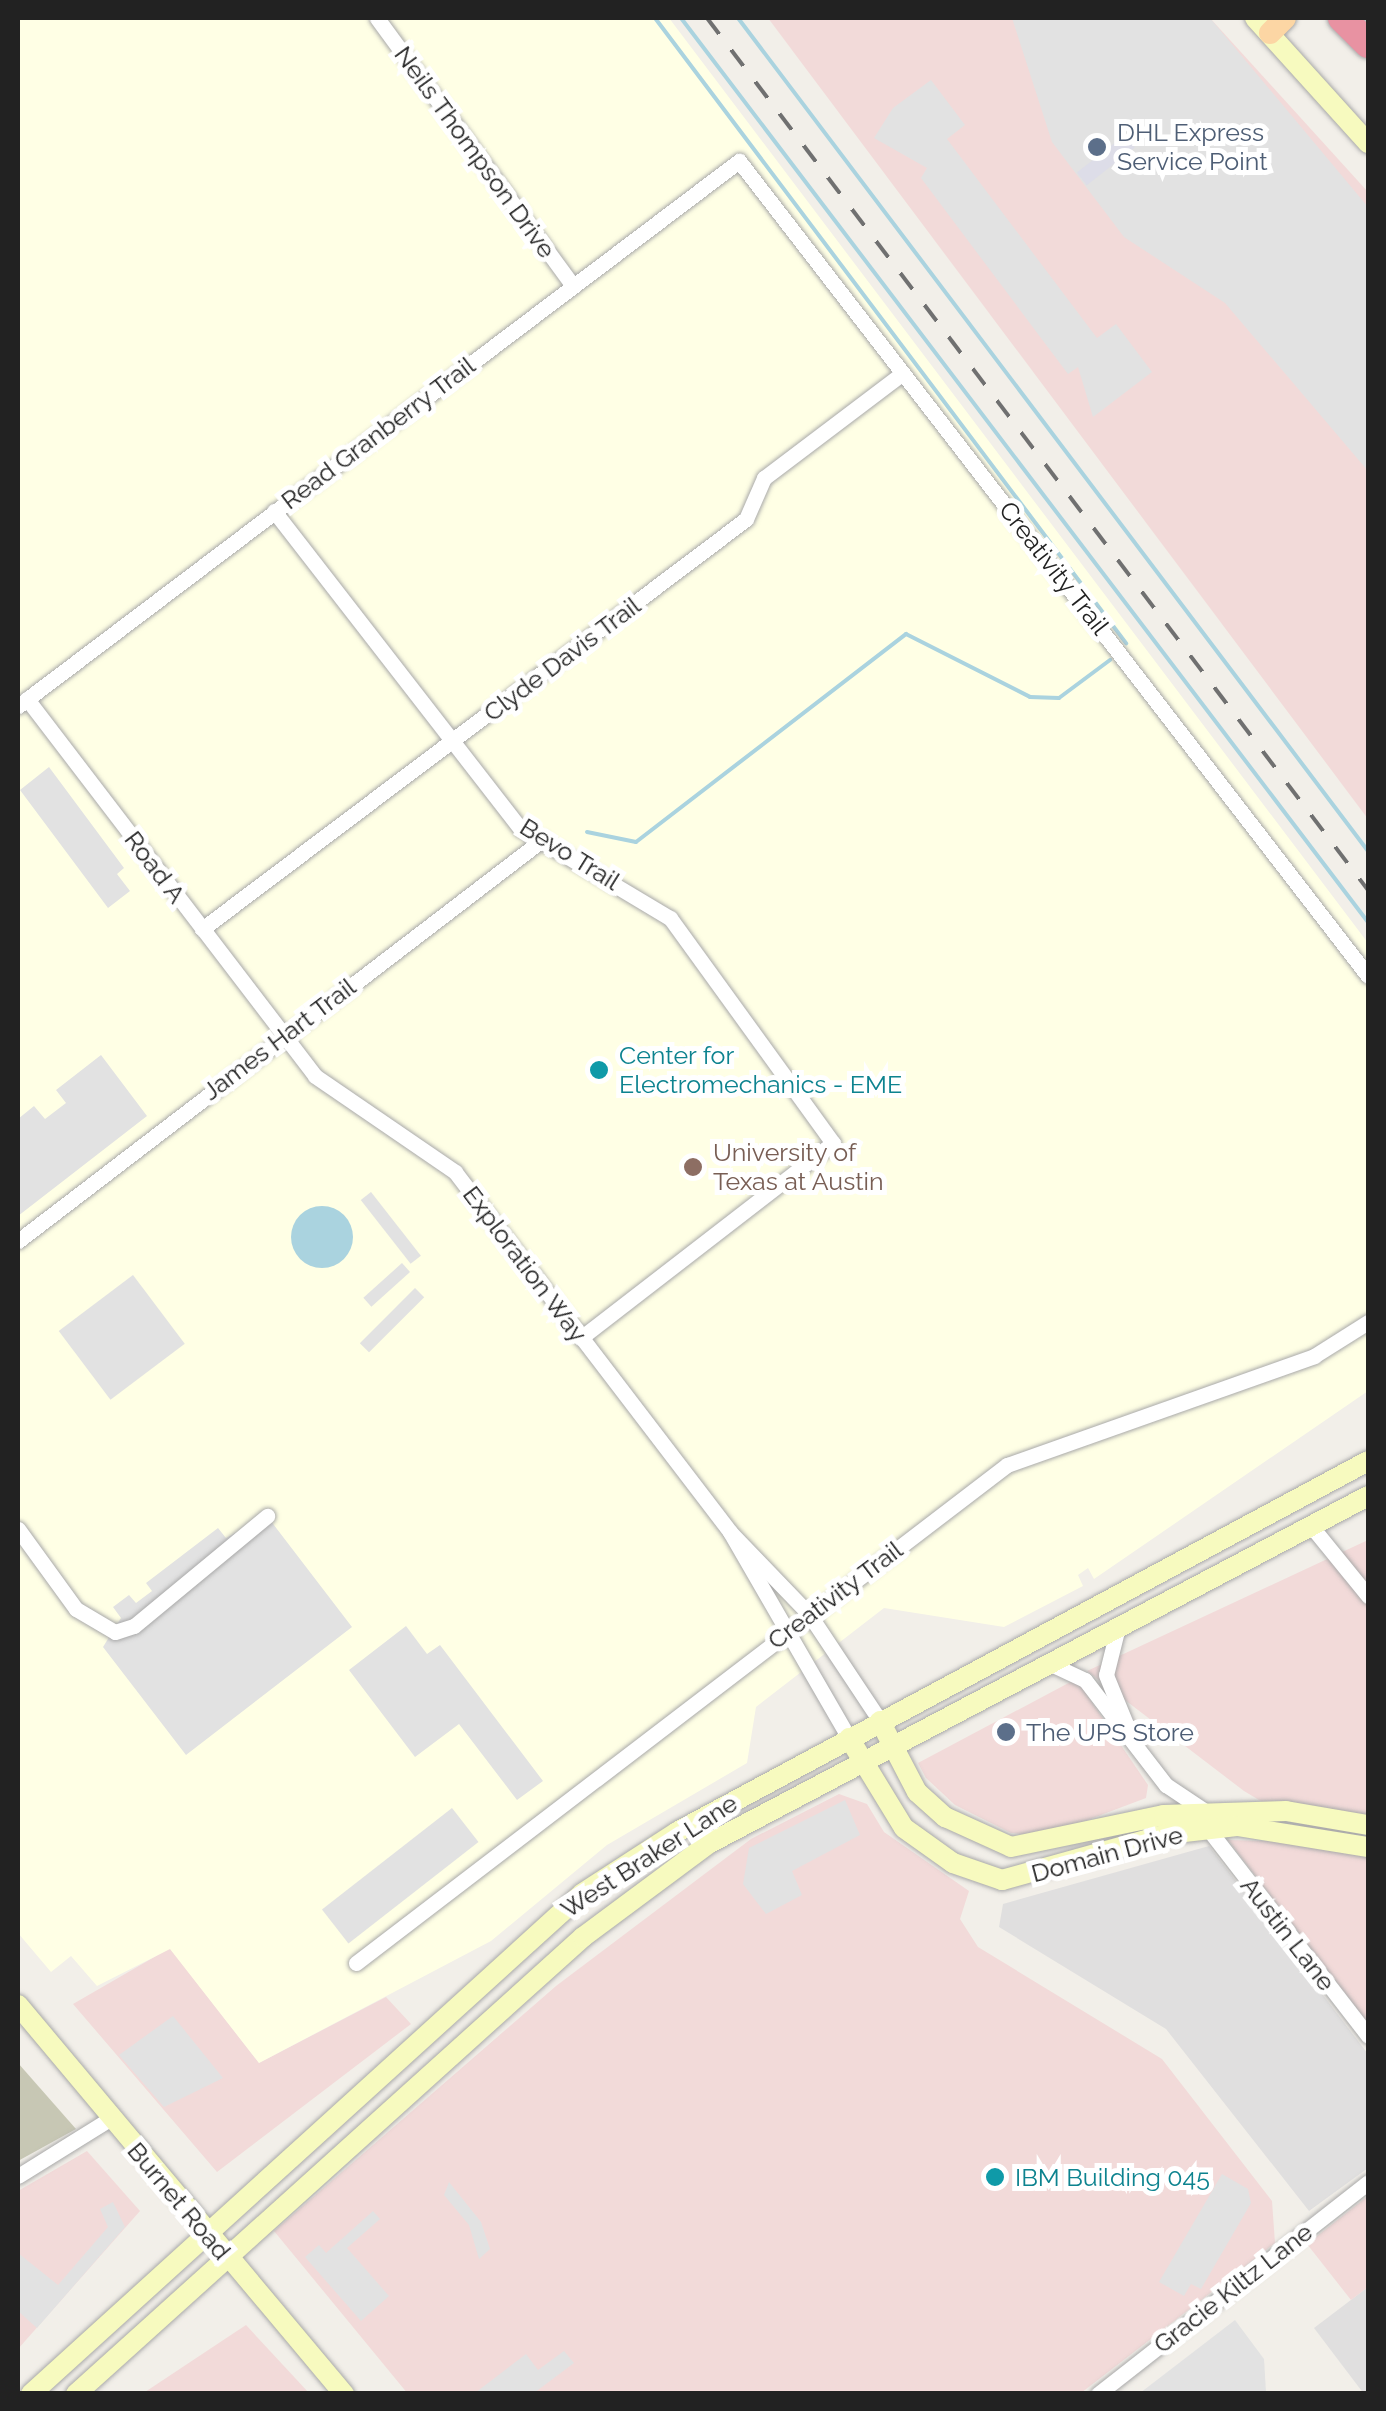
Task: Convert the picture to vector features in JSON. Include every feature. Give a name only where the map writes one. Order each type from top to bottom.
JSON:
[{"type":"highway","points":[[1342,18],[1368,44]]},
{"type":"main road","points":[[1274,21],[1368,143]]},
{"type":"main road","name":"West Braker Lane","points":[[30,2394],[583,1894],[880,1721],[1368,1461]]},
{"type":"main road","name":"West Braker Lane","points":[[76,2394],[224,2256],[610,1916],[708,1844],[1055,1666],[1368,1496]]},
{"type":"main road","points":[[880,1721],[918,1792],[992,1842],[985,1874]]},
{"type":"main road","name":"Domain Drive","points":[[850,1738],[904,1828],[985,1874],[1038,1876],[1166,1824]]},
{"type":"main road","name":"Domain Drive","points":[[992,1842],[1050,1845],[1166,1824],[1208,1821],[1284,1819],[1368,1826]]},
{"type":"main road","name":"Domain Drive","points":[[1284,1819],[1362,1843]]},
{"type":"main road","name":"Burnet Road","points":[[18,2005],[206,2235],[344,2394]]},
{"type":"street","name":"Neils Thompson Drive","points":[[377,18],[572,286]]},
{"type":"street","name":"Read Granberry Trail","points":[[22,702],[739,161]]},
{"type":"street","name":"Creativity Trail","points":[[739,161],[1368,976]]},
{"type":"street","name":"Clyde Davis Trail","points":[[202,929],[746,519],[764,478],[903,374]]},
{"type":"street","name":"Bevo Trail","points":[[274,511],[521,829],[670,918],[833,1143],[581,1338]]},
{"type":"street","name":"Road A","points":[[22,702],[282,1036]]},
{"type":"street","name":"James Hart Trail","points":[[18,1241],[542,840]]},
{"type":"street","name":"Exploration Way","points":[[282,1036],[337,1098],[455,1172],[730,1532],[810,1614],[880,1721]]},
{"type":"street","name":"Creativity Trail","points":[[356,1963],[1007,1465],[1314,1356],[1368,1322]]},
{"type":"street","points":[[18,1530],[76,1609],[114,1632],[134,1626],[267,1516]]},
{"type":"street","points":[[1312,1527],[1368,1596]]},
{"type":"street","name":"Exploration Way","points":[[730,1532],[850,1738]]},
{"type":"street","points":[[1117,1631],[1106,1675],[1128,1729]]},
{"type":"street","points":[[1055,1666],[1085,1680],[1128,1729],[1157,1772],[1166,1824]]},
{"type":"street","name":"Austin Lane","points":[[1157,1772],[1208,1821],[1368,2036]]},
{"type":"street","points":[[18,2176],[110,2118]]},
{"type":"street","name":"Gracie Kiltz Lane","points":[[1098,2394],[1368,2182]]},
{"type":"shaded area","name":"University of Texas at Austin","points":[[18,18],[669,18],[1368,943],[1368,1391],[1094,1579],[1088,1568],[1078,1575],[1083,1586],[1004,1627],[884,1608],[756,1707],[747,1763],[607,1845],[491,1941],[259,2063],[170,1949],[97,1986],[71,1956],[51,1972],[18,1933]]},
{"type":"shaded area","points":[[768,18],[1210,18],[1368,192],[1368,819]]},
{"type":"shaded area","points":[[1012,18],[1210,18],[1368,207],[1368,471],[1225,303],[1124,237],[1052,142]]},
{"type":"shaded area","points":[[931,80],[965,125],[947,139],[1097,338],[1116,324],[1152,372],[1093,417],[1078,367],[1068,374],[921,178],[927,168],[874,138],[893,108]]},
{"type":"shaded area","points":[[1125,135],[1135,148],[1087,185],[1077,173]]},
{"type":"shaded area","points":[[49,767],[124,868],[117,874],[130,891],[108,908],[20,790]]},
{"type":"shaded area","points":[[101,1055],[147,1116],[18,1216],[18,1119],[34,1106],[45,1119],[66,1103],[56,1090]]},
{"type":"shaded area","points":[[371,1192],[421,1256],[411,1264],[361,1200]]},
{"type":"shaded area","points":[[402,1263],[410,1272],[371,1307],[363,1298]]},
{"type":"shaded area","points":[[133,1275],[185,1344],[110,1400],[59,1331]]},
{"type":"shaded area","points":[[415,1288],[424,1297],[369,1352],[360,1343]]},
{"type":"shaded area","points":[[267,1516],[352,1627],[186,1755],[103,1647],[121,1618],[113,1607],[129,1595],[136,1603],[152,1591],[146,1583],[218,1528],[226,1538]]},
{"type":"shaded area","points":[[1368,1540],[1368,2023],[1228,1840],[1331,1843],[1244,1791],[1087,1671]]},
{"type":"shaded area","points":[[406,1626],[427,1654],[440,1645],[543,1781],[517,1800],[459,1724],[415,1757],[349,1670]]},
{"type":"shaded area","points":[[1076,1679],[1148,1785],[1146,1798],[1045,1836],[1011,1833],[955,1805],[926,1778],[918,1763]]},
{"type":"shaded area","points":[[839,1794],[867,1804],[884,1832],[969,1891],[960,1919],[978,1947],[1162,2059],[1272,2201],[1275,2243],[1081,2393],[408,2394],[274,2231],[556,1986],[751,1839]]},
{"type":"shaded area","points":[[845,1800],[860,1835],[792,1871],[802,1895],[766,1914],[743,1884],[749,1848]]},
{"type":"shaded area","points":[[452,1808],[478,1842],[348,1943],[322,1910]]},
{"type":"shaded area","points":[[1209,1846],[1368,2054],[1368,2168],[1309,2211],[1166,2029],[999,1927],[1003,1904]]},
{"type":"shaded area","points":[[170,1948],[259,2063],[386,1997],[411,2024],[217,2172],[73,2004]]},
{"type":"shaded area","points":[[173,2016],[223,2078],[164,2107],[119,2055]]},
{"type":"shaded area","points":[[18,2063],[76,2129],[18,2161]]},
{"type":"shaded area","points":[[87,2151],[140,2211],[18,2349],[18,2191]]},
{"type":"shaded area","points":[[1222,2174],[1248,2189],[1251,2203],[1201,2289],[1191,2284],[1184,2296],[1159,2282]]},
{"type":"shaded area","points":[[449,2182],[481,2222],[490,2249],[479,2259],[469,2225],[444,2195]]},
{"type":"shaded area","points":[[1368,2196],[1368,2287],[1351,2300],[1307,2244]]},
{"type":"shaded area","points":[[113,2202],[125,2227],[37,2328],[18,2311],[18,2253],[58,2285],[108,2227],[100,2209]]},
{"type":"shaded area","points":[[373,2211],[380,2219],[347,2248],[389,2296],[361,2321],[305,2257],[319,2245],[326,2253]]},
{"type":"shaded area","points":[[1368,2287],[1368,2393],[1364,2394],[1314,2328]]},
{"type":"shaded area","points":[[1235,2320],[1264,2359],[1266,2392],[1140,2393]]},
{"type":"shaded area","points":[[246,2325],[309,2393],[142,2394]]},
{"type":"shaded area","points":[[564,2351],[574,2363],[534,2393],[475,2393],[526,2354],[538,2370]]},
{"type":"water","points":[[322,1206],[344,1215],[353,1237],[344,1259],[322,1268],[300,1259],[291,1237],[300,1215]]},
{"type":"waterway","points":[[655,18],[1126,643]]},
{"type":"waterway","points":[[681,18],[1368,922]]},
{"type":"waterway","points":[[738,18],[1368,851]]},
{"type":"waterway","points":[[587,832],[636,842],[906,634],[1030,697],[1059,698],[1110,660]]},
{"type":"railway","points":[[707,18],[1368,890]]},
{"type":"place","name":"DHL Express Service Point","points":[[1097,147]]},
{"type":"place","name":"Center for Electromechanics - EME","points":[[599,1070]]},
{"type":"place","name":"University of Texas at Austin","points":[[693,1167]]},
{"type":"place","name":"The UPS Store","points":[[1006,1732]]},
{"type":"place","name":"IBM Building 045","points":[[995,2177]]}]
